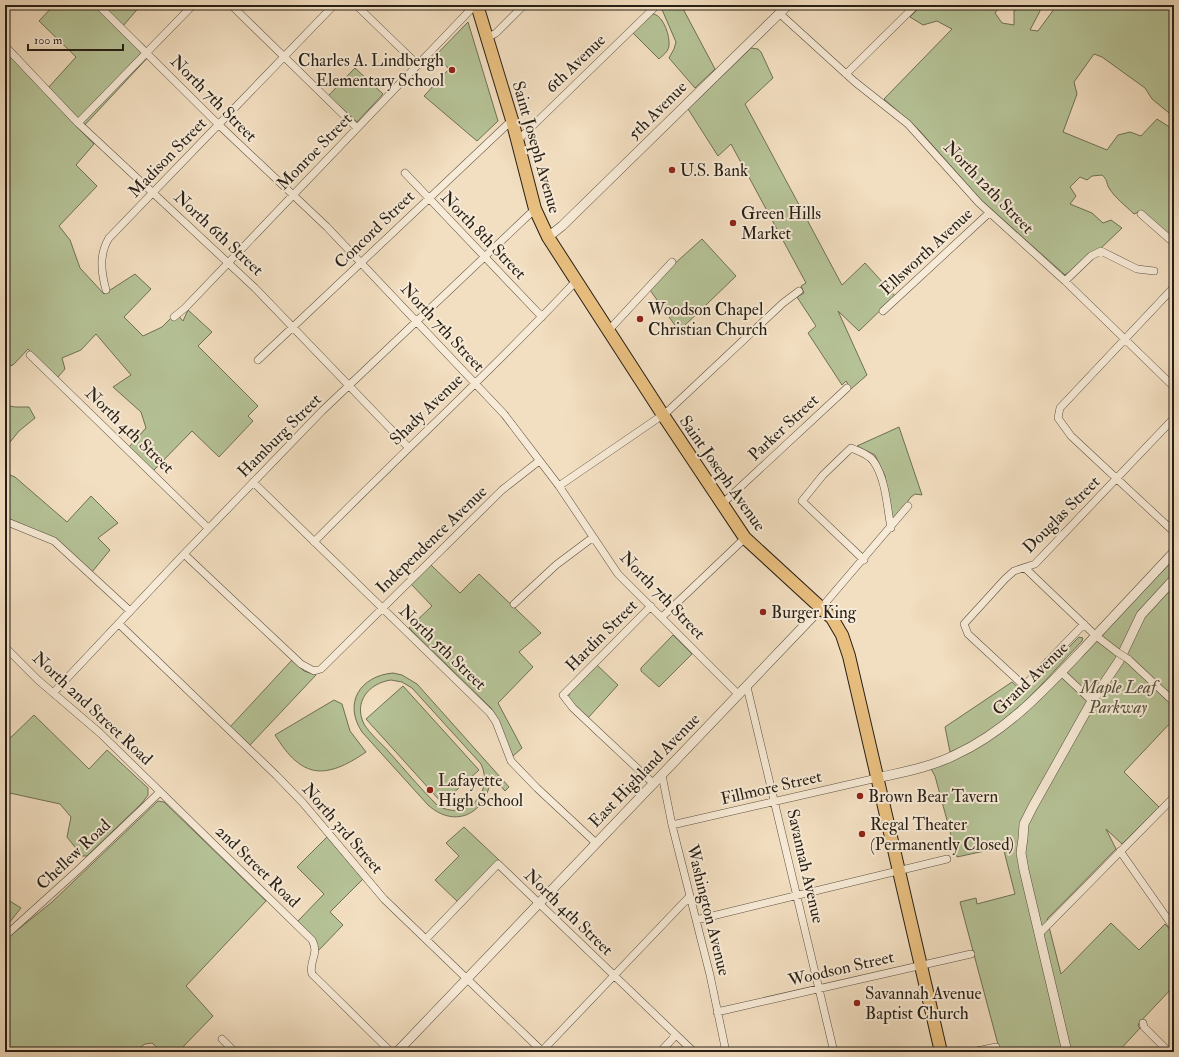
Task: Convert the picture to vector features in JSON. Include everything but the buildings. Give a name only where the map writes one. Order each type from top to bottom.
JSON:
[{"type":"main road","name":"Saint Joseph Avenue","points":[[476,5],[512,120],[535,209],[548,237],[608,331],[745,538],[821,608],[837,625],[849,656],[941,1052]]},
{"type":"street","name":"North 7th Street","points":[[98,5],[219,125],[361,262],[504,414],[558,486],[592,538],[618,574],[739,695]]},
{"type":"street","points":[[78,123],[148,53],[193,5]]},
{"type":"street","points":[[231,5],[357,128]]},
{"type":"street","name":"Madison Street","points":[[106,290],[101,261],[103,248],[109,238],[334,5]]},
{"type":"street","points":[[356,5],[418,65]]},
{"type":"street","name":"Monroe Street","points":[[174,317],[185,308],[476,5]]},
{"type":"street","points":[[487,38],[496,33],[524,5]]},
{"type":"street","name":"5th Avenue","points":[[548,237],[562,226],[788,5]]},
{"type":"street","points":[[846,74],[916,5]]},
{"type":"street","name":"6th Avenue","points":[[517,141],[654,6]]},
{"type":"street","name":"North 12th Street","points":[[780,13],[846,74],[908,124],[989,212],[1065,281],[1174,387]]},
{"type":"street","name":"North 6th Street","points":[[5,46],[78,123],[154,192],[294,328],[408,447]]},
{"type":"street","name":"Concord Street","points":[[258,360],[294,328],[428,198],[512,120]]},
{"type":"street","name":"North 8th Street","points":[[405,173],[542,317]]},
{"type":"street","name":"Hamburg Street","points":[[54,692],[253,482],[349,386],[535,209]]},
{"type":"street","name":"Ellsworth Avenue","points":[[883,311],[989,212]]},
{"type":"street","points":[[1141,214],[1174,243]]},
{"type":"street","points":[[1065,281],[1091,256],[1101,251],[1138,269],[1154,271]]},
{"type":"street","points":[[608,331],[672,262]]},
{"type":"street","name":"Shady Avenue","points":[[314,542],[408,447],[542,317],[576,281]]},
{"type":"street","points":[[1174,287],[1060,408],[1058,418],[1066,430],[1174,532]]},
{"type":"street","points":[[558,486],[663,415],[783,303],[799,291]]},
{"type":"street","name":"North 4th Street","points":[[30,355],[208,528]]},
{"type":"street","name":"Parker Street","points":[[722,504],[847,388]]},
{"type":"street","name":"Douglas Street","points":[[1084,624],[1029,681],[1022,684],[968,634],[964,624],[1014,571],[1035,564],[1174,418]]},
{"type":"street","points":[[864,560],[802,501],[823,475],[851,448],[860,451],[874,461],[882,481],[891,528]]},
{"type":"street","name":"Independence Avenue","points":[[184,554],[308,669],[314,671],[321,669],[502,490],[539,461]]},
{"type":"street","name":"North 5th Street","points":[[253,482],[490,713],[496,722],[511,761],[537,788],[596,843]]},
{"type":"street","name":"East Highland Avenue","points":[[397,1052],[821,608],[864,560],[908,506]]},
{"type":"street","points":[[5,521],[54,541],[130,611]]},
{"type":"street","points":[[514,604],[556,566],[592,538]]},
{"type":"street","points":[[662,617],[745,538]]},
{"type":"street","name":"Grand Avenue","points":[[877,778],[934,763],[954,756],[978,743],[1019,714],[1061,672],[1174,552]]},
{"type":"street","points":[[1025,568],[1095,635],[1128,659],[1174,702]]},
{"type":"street","points":[[1067,1052],[1022,859],[1024,824],[1048,778],[1092,701],[1119,661],[1141,614],[1174,579]]},
{"type":"street","name":"Hardin Street","points":[[651,606],[563,696],[573,708],[654,784]]},
{"type":"street","name":"North 3rd Street","points":[[119,624],[276,775],[303,803],[384,899],[542,1052]]},
{"type":"street","name":"North 2nd Street Road","points":[[5,647],[100,733],[160,792]]},
{"type":"street","points":[[1061,672],[1092,701]]},
{"type":"street","name":"Savannah Avenue","points":[[747,687],[776,802],[834,1052]]},
{"type":"street","name":"Washington Avenue","points":[[662,775],[672,825],[696,920],[726,1052]]},
{"type":"street","name":"Fillmore Street","points":[[672,825],[877,778]]},
{"type":"street","name":"Chellew Road","points":[[5,936],[78,870],[160,792]]},
{"type":"street","name":"2nd Street Road","points":[[160,792],[312,940],[315,951],[311,970],[312,974],[391,1052]]},
{"type":"street","points":[[1039,934],[1174,797]]},
{"type":"street","points":[[1120,851],[1174,927]]},
{"type":"street","points":[[696,920],[947,859]]},
{"type":"street","name":"North 4th Street","points":[[426,939],[498,864],[694,1052]]},
{"type":"street","points":[[542,1052],[690,896]]},
{"type":"street","name":"Woodson Street","points":[[717,1012],[920,964],[971,954]]},
{"type":"street","points":[[1143,1023],[1144,1027],[1169,1052]]},
{"type":"street","points":[[660,1052],[676,1035]]},
{"type":"street","points":[[222,1039],[235,1052]]},
{"type":"street","points":[[972,1052],[996,1047]]},
{"type":"green space","points":[[54,5],[141,5],[123,26],[152,53],[80,130],[94,144],[76,165],[97,186],[59,226],[70,240],[80,268],[104,294],[135,274],[151,289],[124,317],[143,336],[162,327],[176,313],[183,321],[188,310],[212,332],[198,346],[258,406],[248,416],[253,421],[219,457],[192,431],[153,471],[129,447],[146,428],[141,412],[113,387],[131,375],[96,334],[81,350],[62,358],[65,369],[57,378],[28,349],[13,365],[5,367],[5,57],[10,51],[48,88],[76,57],[39,21]]},
{"type":"green space","points":[[660,5],[681,5],[715,69],[695,88],[669,58],[676,42]]},
{"type":"green space","points":[[922,5],[1001,5],[995,13],[1002,23],[1014,25],[1014,11],[1023,5],[1038,5],[1040,11],[1030,30],[1038,31],[1057,5],[1174,5],[1174,117],[1152,99],[1145,88],[1102,57],[1094,54],[1074,82],[1077,94],[1063,132],[1107,150],[1118,135],[1130,132],[1141,136],[1157,119],[1174,130],[1173,239],[1141,211],[1134,214],[1114,195],[1102,175],[1092,176],[1087,180],[1080,177],[1070,187],[1076,196],[1070,204],[1092,213],[1103,223],[1111,220],[1122,228],[1100,249],[1065,275],[980,199],[919,130],[884,99],[952,29],[937,21],[923,25],[910,17]]},
{"type":"green space","points":[[654,14],[661,19],[666,27],[669,42],[668,50],[659,59],[631,31],[649,15]]},
{"type":"green space","points":[[468,22],[498,121],[477,141],[424,96],[449,69],[436,55]]},
{"type":"green space","points":[[751,48],[758,49],[761,52],[773,78],[745,104],[842,285],[865,263],[895,296],[859,331],[838,311],[867,375],[851,389],[846,381],[842,385],[808,333],[816,326],[797,297],[804,293],[801,286],[806,283],[731,144],[718,156],[688,109]]},
{"type":"green space","points":[[355,68],[383,94],[357,122],[328,96]]},
{"type":"green space","points":[[702,239],[736,276],[679,331],[650,290],[672,266]]},
{"type":"green space","points":[[5,405],[29,407],[35,418],[19,431],[6,447]]},
{"type":"green space","points":[[899,427],[922,495],[915,494],[911,497],[893,521],[885,476],[875,455],[857,446]]},
{"type":"green space","points":[[5,473],[15,477],[67,522],[91,496],[118,523],[98,538],[110,550],[92,572],[43,534],[5,517]]},
{"type":"green space","name":"Maple Leaf Parkway","points":[[1174,559],[1174,719],[1124,772],[1159,807],[1122,844],[1106,829],[1116,849],[1047,919],[1061,974],[1111,923],[1139,950],[1165,924],[1174,934],[1174,986],[1139,1023],[1138,1026],[1140,1028],[1118,1052],[1000,1052],[960,902],[976,898],[977,904],[1015,894],[1003,847],[957,857],[935,776],[931,769],[996,736],[1027,712]]},
{"type":"green space","points":[[431,565],[460,593],[479,574],[541,633],[519,652],[533,667],[498,703],[522,748],[513,756],[498,720],[491,708],[409,628],[432,606],[411,584]]},
{"type":"green space","points":[[673,635],[692,654],[659,687],[641,671],[641,668]]},
{"type":"green space","points":[[1079,637],[1083,638],[1082,641],[1038,689],[1022,704],[988,732],[970,743],[950,752],[945,727],[1012,682],[1022,691],[1028,689]]},
{"type":"green space","points":[[292,660],[304,671],[316,675],[250,745],[230,727]]},
{"type":"green space","points":[[597,665],[618,685],[588,718],[568,697],[570,693]]},
{"type":"green space","points":[[393,673],[402,675],[417,684],[509,787],[505,791],[491,775],[489,788],[478,807],[470,813],[460,816],[450,816],[439,813],[428,805],[362,732],[357,721],[354,711],[358,693],[364,685],[381,675]],"holes":[[[391,680],[402,682],[412,688],[481,764],[484,775],[484,785],[481,794],[475,802],[467,808],[448,810],[437,805],[366,728],[361,716],[360,708],[365,695],[370,689],[383,682]]]},
{"type":"green space","points":[[403,686],[479,770],[442,803],[366,719]]},
{"type":"green space","points":[[334,700],[342,704],[350,731],[366,752],[351,761],[326,771],[305,767],[285,750],[275,735]]},
{"type":"green space","points":[[34,715],[89,769],[107,750],[148,788],[148,795],[142,803],[87,856],[82,856],[67,837],[71,817],[60,804],[5,792],[5,743]]},
{"type":"green space","points":[[158,801],[164,802],[266,901],[186,986],[213,1016],[178,1052],[162,1052],[152,1043],[145,1044],[133,1052],[5,1052],[5,940],[52,902]]},
{"type":"green space","points":[[464,827],[499,860],[459,903],[435,880],[459,856],[446,843]]},
{"type":"green space","points":[[327,837],[363,879],[330,912],[343,925],[318,951],[316,943],[297,922],[324,894],[297,867]]},
{"type":"green space","points":[[5,898],[21,908],[5,928]]},
{"type":"place","name":"Charles A. Lindbergh Elementary School","points":[[452,70]]},
{"type":"place","name":"U.S. Bank","points":[[672,170]]},
{"type":"place","name":"Green Hills Market","points":[[733,223]]},
{"type":"place","name":"Woodson Chapel Christian Church","points":[[640,319]]},
{"type":"place","name":"Burger King","points":[[763,612]]},
{"type":"place","name":"Lafayette High School","points":[[430,790]]},
{"type":"place","name":"Brown Bear Tavern","points":[[860,796]]},
{"type":"place","name":"Regal Theater (Permanently Closed)","points":[[862,834]]},
{"type":"place","name":"Savannah Avenue Baptist Church","points":[[857,1003]]}]
